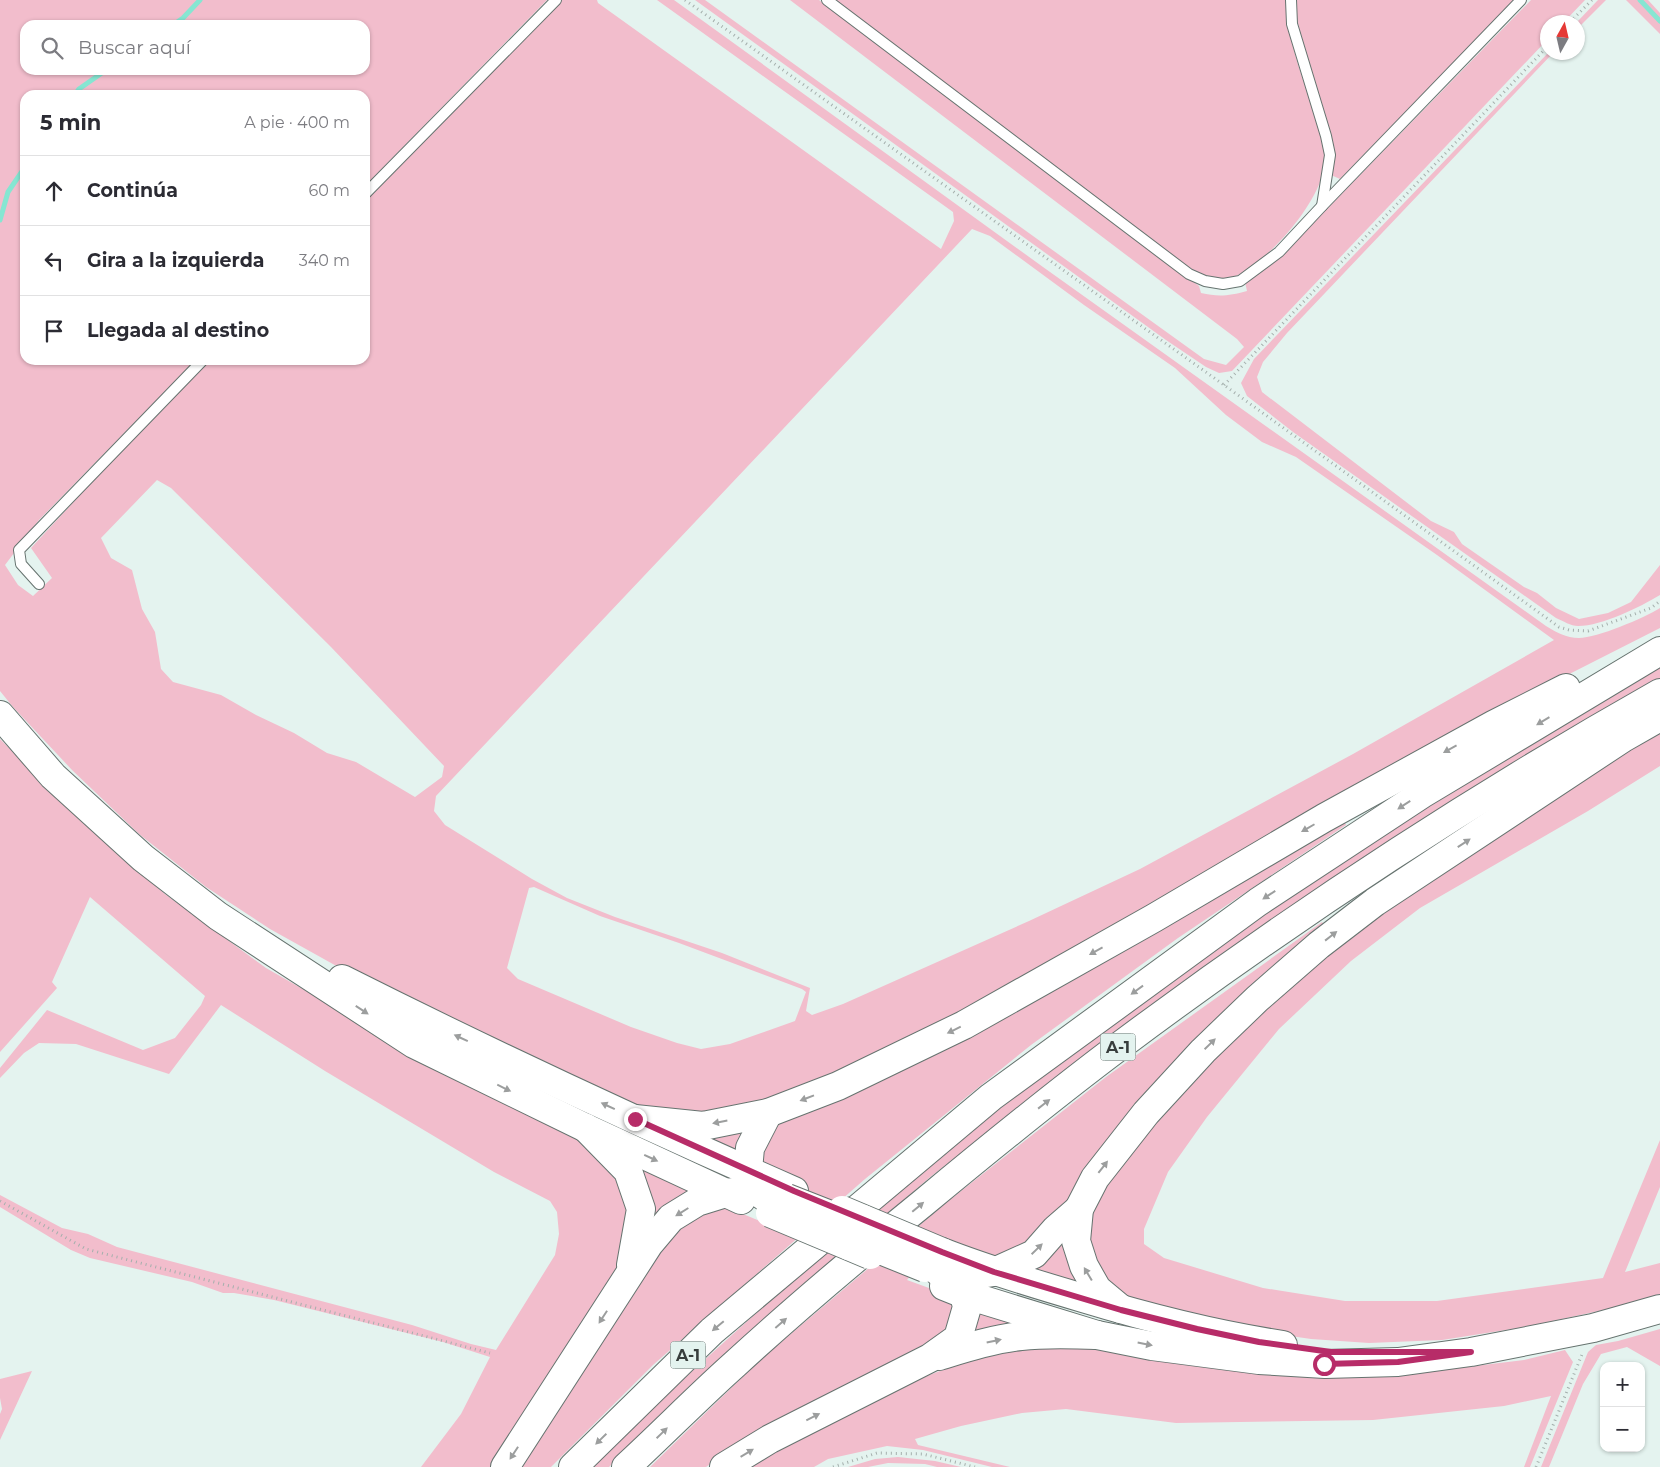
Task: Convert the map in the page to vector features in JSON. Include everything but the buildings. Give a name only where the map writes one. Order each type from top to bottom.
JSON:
[{"type":"main road","points":[[635,1119],[703,1126],[768,1113],[838,1086],[964,1025],[1154,918],[1324,818],[1493,725],[1583,679],[1660,651]]},
{"type":"main road","name":"A-1","points":[[573,1467],[712,1331],[991,1097],[1258,902],[1422,794],[1660,651]]},
{"type":"main road","name":"A-1","points":[[626,1467],[735,1364],[878,1240],[1012,1130],[1122,1044],[1264,941],[1444,823],[1567,746],[1660,693]]},
{"type":"main road","points":[[0,715],[60,782],[144,858],[218,916],[414,1044],[586,1128],[726,1193],[782,1202],[838,1218],[869,1222],[888,1240],[939,1271],[967,1307],[958,1338],[930,1358],[770,1439],[724,1467]]},
{"type":"main road","points":[[994,1272],[1034,1254],[1056,1229],[1079,1209],[1095,1178],[1146,1113],[1210,1045],[1257,999],[1319,945],[1375,902],[1623,738],[1660,716]]},
{"type":"main road","points":[[218,916],[415,1016],[635,1119],[751,1180],[782,1202],[835,1232],[846,1244],[868,1245],[1098,1334],[1152,1346],[1259,1360],[1324,1364],[1398,1362],[1471,1352],[1593,1328],[1660,1309]]},
{"type":"main road","points":[[751,1180],[750,1148],[768,1113]]},
{"type":"main road","points":[[586,1128],[628,1171],[641,1208],[630,1276]]},
{"type":"main road","points":[[505,1467],[649,1244],[671,1218],[698,1202],[726,1193],[751,1180]]},
{"type":"main road","points":[[1079,1209],[1076,1241],[1084,1266],[1097,1289],[1121,1310]]},
{"type":"main road","points":[[939,1271],[994,1272],[1121,1310],[1259,1342],[1331,1352],[1471,1352]]},
{"type":"main road","points":[[930,1358],[1019,1336],[1057,1333],[1098,1334]]},
{"type":"lane","points":[[370,189],[556,0]]},
{"type":"lane","points":[[827,0],[1189,274],[1205,281],[1222,284],[1240,281],[1279,252],[1521,0]]},
{"type":"lane","points":[[1291,0],[1292,24],[1330,155],[1322,206]]},
{"type":"lane","points":[[39,584],[21,564],[19,550],[198,365]]},
{"type":"path","points":[[685,0],[1559,627],[1569,630],[1588,631],[1651,608],[1660,601]]},
{"type":"path","points":[[1577,15],[1592,0]]},
{"type":"path","points":[[1224,385],[1540,54]]},
{"type":"path","points":[[0,1201],[86,1249],[490,1353]]},
{"type":"path","points":[[1536,1467],[1593,1328]]},
{"type":"path","points":[[833,1467],[877,1453],[922,1454],[975,1467]]},
{"type":"shaded area","points":[[0,0],[547,0],[370,181],[370,90],[20,90],[20,365],[191,365],[39,520],[5,565],[18,585],[33,596],[52,578],[31,548],[115,457],[205,365],[370,365],[370,195],[530,30],[562,0],[597,0],[598,3],[941,249],[954,221],[953,212],[657,0],[674,0],[1043,267],[1546,626],[1570,637],[1587,637],[1620,627],[1660,608],[1660,628],[1528,695],[1021,979],[871,1059],[742,1110],[675,1115],[638,1105],[576,1081],[349,973],[270,929],[206,887],[139,834],[72,770],[0,691]],"holes":[[[972,229],[990,236],[1084,305],[1175,368],[1226,415],[1262,442],[1296,457],[1437,555],[1554,640],[1353,754],[1140,869],[843,1004],[812,1015],[806,1011],[810,988],[722,953],[615,917],[567,898],[532,879],[445,825],[434,811],[436,796]],[[157,480],[171,488],[331,647],[444,766],[442,777],[415,797],[356,762],[327,753],[294,733],[256,715],[221,695],[173,682],[161,669],[155,632],[142,609],[132,570],[111,558],[101,538]],[[534,887],[600,916],[802,989],[806,992],[795,1021],[730,1044],[701,1049],[631,1027],[518,979],[507,968],[529,888]]]},
{"type":"shaded area","points":[[695,0],[705,0],[1204,359],[1226,365],[1244,347],[1237,339],[790,0],[819,0],[1199,286],[1201,293],[1229,295],[1247,291],[1245,282],[1280,257],[1531,0],[1585,0],[1571,15],[1540,15],[1540,47],[1232,371],[1219,373],[1206,367]]},
{"type":"shaded area","points":[[834,0],[1288,0],[1288,14],[1295,55],[1325,145],[1324,172],[1319,186],[1302,214],[1271,250],[1252,266],[1235,276],[1227,279],[1211,278],[1190,269]]},
{"type":"shaded area","points":[[1295,0],[1515,0],[1340,179],[1331,175],[1297,19]]},
{"type":"shaded area","points":[[1598,0],[1606,0],[1585,21],[1584,15]]},
{"type":"shaded area","points":[[1626,0],[1648,0],[1660,13],[1660,34]]},
{"type":"shaded area","points":[[1541,60],[1546,60],[1287,333],[1263,362],[1257,377],[1262,392],[1431,521],[1454,532],[1462,544],[1524,587],[1537,593],[1556,608],[1579,619],[1608,613],[1631,602],[1660,565],[1660,595],[1632,610],[1598,623],[1578,626],[1556,618],[1293,432],[1247,396],[1241,383],[1254,359]]},
{"type":"shaded area","points":[[1660,666],[1660,680],[1037,1094],[929,1178],[792,1297],[655,1421],[609,1467],[591,1467],[647,1412],[784,1288],[922,1169],[1030,1084],[1256,919],[1382,835],[1509,754]]},
{"type":"shaded area","points":[[1660,732],[1660,766],[1588,811],[1420,908],[1351,961],[1279,1029],[1207,1117],[1168,1172],[1144,1229],[1144,1244],[1164,1258],[1263,1288],[1345,1301],[1437,1301],[1603,1278],[1660,1140],[1660,1187],[1625,1272],[1660,1263],[1660,1294],[1608,1309],[1525,1327],[1442,1340],[1369,1343],[1311,1339],[1236,1328],[1139,1303],[1119,1291],[1101,1274],[1086,1235],[1089,1213],[1100,1191],[1157,1118],[1242,1030],[1319,962],[1403,896],[1569,786]]},
{"type":"shaded area","points":[[0,739],[101,839],[165,894],[266,968],[425,1059],[595,1146],[616,1175],[630,1209],[617,1274],[507,1446],[491,1467],[421,1467],[461,1414],[490,1357],[443,1342],[274,1300],[223,1293],[192,1282],[90,1258],[71,1250],[0,1207],[0,1195],[62,1228],[88,1234],[117,1247],[412,1325],[496,1350],[555,1255],[559,1234],[557,1212],[550,1201],[494,1172],[325,1071],[221,1005],[169,1074],[76,1044],[39,1043],[24,1053],[0,1078],[0,1068],[47,1010],[143,1050],[175,1038],[201,1005],[205,996],[90,897],[52,982],[57,988],[0,1052]]},
{"type":"shaded area","points":[[1343,819],[1346,825],[1178,938],[1031,1045],[865,1179],[653,1365],[551,1467],[516,1467],[658,1252],[690,1220],[711,1207],[731,1209],[774,1227],[764,1165],[760,1157],[774,1124]]},
{"type":"shaded area","points":[[1322,922],[1326,927],[1035,1239],[1002,1261],[941,1237],[907,1280],[951,1296],[955,1308],[949,1327],[937,1345],[730,1451],[706,1467],[650,1467],[761,1359],[947,1202],[1106,1077]]},
{"type":"shaded area","points":[[742,1132],[736,1153],[701,1138]]},
{"type":"shaded area","points":[[636,1163],[691,1191],[652,1222]]},
{"type":"shaded area","points":[[1065,1237],[1083,1288],[1027,1270]]},
{"type":"shaded area","points":[[979,1309],[1031,1326],[971,1336]]},
{"type":"shaded area","points":[[1660,1329],[1660,1366],[1627,1347],[1601,1354],[1583,1384],[1549,1467],[1541,1467],[1588,1352],[1596,1345]]},
{"type":"shaded area","points":[[1033,1347],[1099,1347],[1293,1373],[1385,1377],[1524,1360],[1565,1350],[1573,1362],[1530,1467],[1524,1467],[1551,1396],[1504,1406],[1373,1420],[1176,1423],[1066,1409],[1022,1413],[961,1426],[915,1439],[918,1445],[1010,1467],[992,1467],[923,1450],[887,1446],[828,1459],[814,1467],[749,1467],[855,1404],[963,1362]]},
{"type":"shaded area","points":[[32,1371],[0,1440],[0,1414],[2,1409],[0,1379]]},
{"type":"shaded area","points":[[898,1457],[935,1461],[961,1467],[888,1463],[868,1467],[848,1467],[875,1459]]},
{"type":"waterway","points":[[180,20],[200,0]]},
{"type":"waterway","points":[[1640,0],[1660,21]]},
{"type":"waterway","points":[[78,90],[99,75]]},
{"type":"waterway","points":[[0,220],[8,192],[20,174]]},
{"type":"route","points":[[635,1119],[794,1191],[942,1252],[994,1272],[1121,1310],[1259,1342],[1331,1352],[1471,1352],[1398,1362],[1324,1364]]}]
